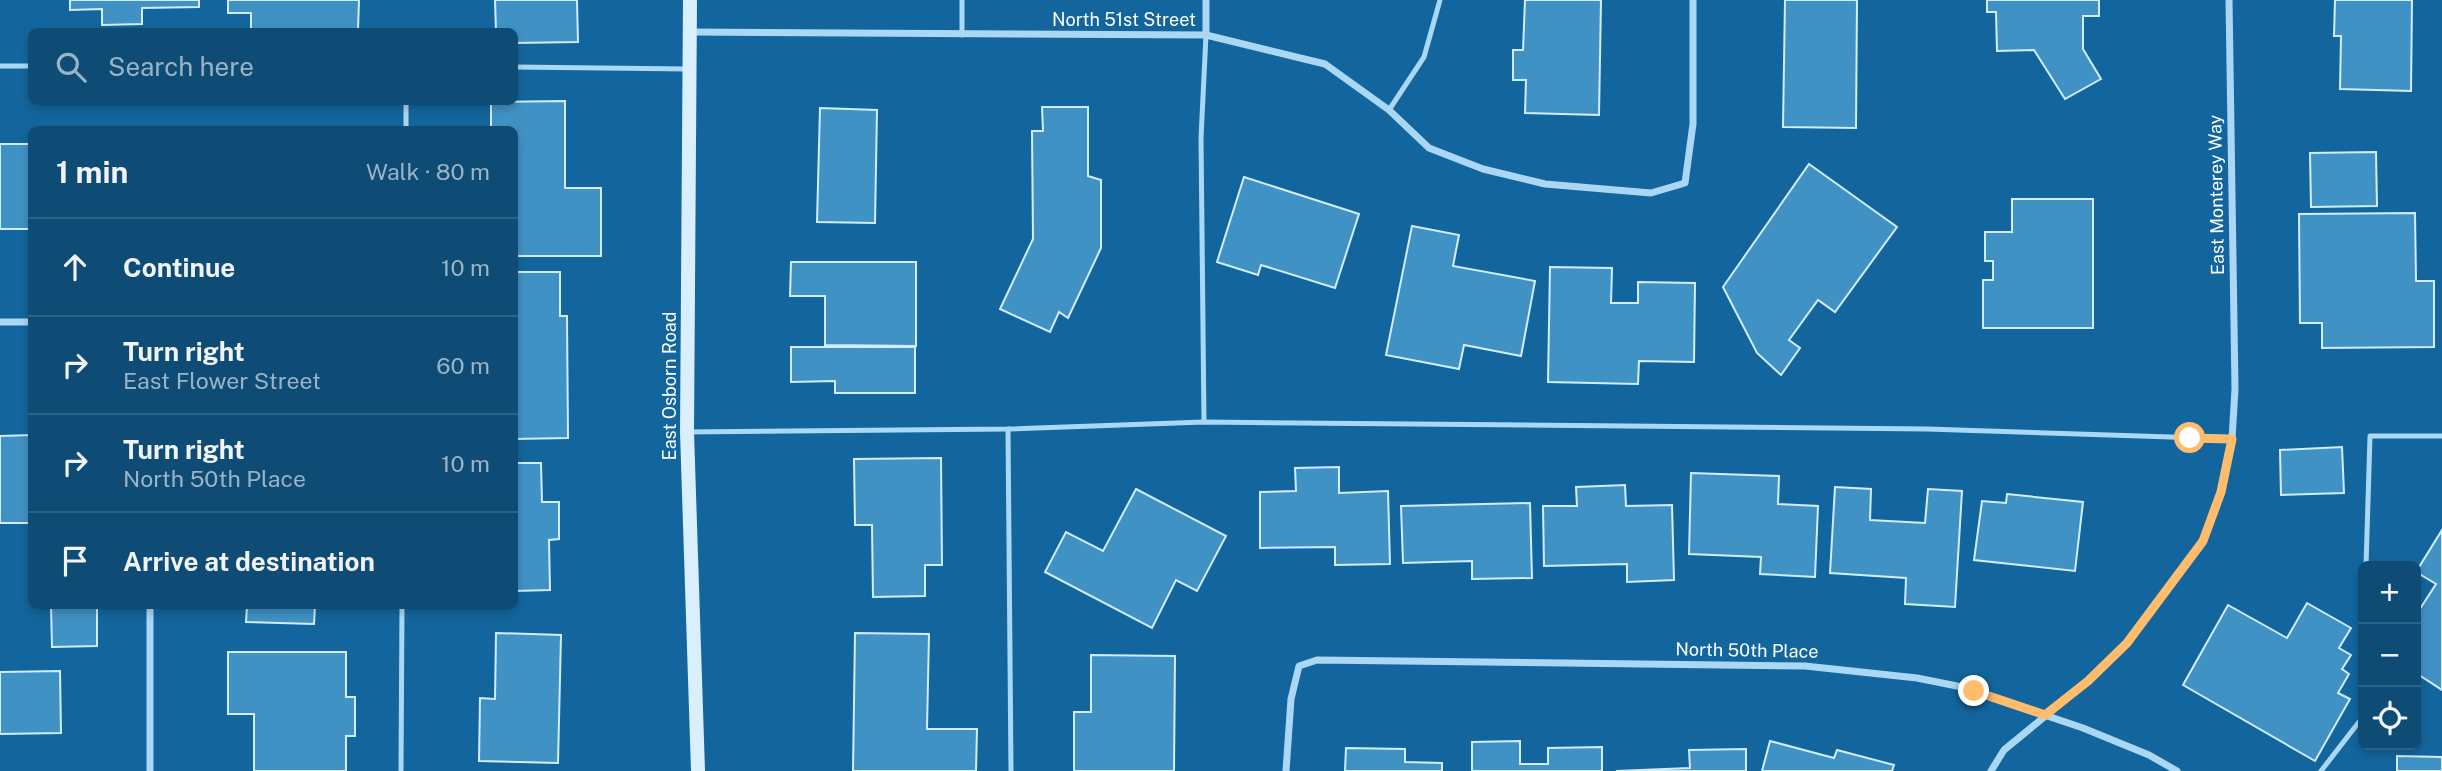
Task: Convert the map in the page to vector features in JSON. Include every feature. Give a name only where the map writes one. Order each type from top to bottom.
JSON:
[{"type":"street","name":"East Osborn Road","points":[[690,0],[687,432],[698,771]]},
{"type":"street","points":[[1206,0],[1206,34]]},
{"type":"street","name":"North 51st Street","points":[[690,32],[1206,34],[1325,64],[1389,110],[1429,148],[1483,169],[1545,184],[1651,193],[1685,183],[1693,124],[1693,0]]},
{"type":"street","name":"East Monterey Way","points":[[1991,771],[2004,750],[2088,681],[2127,643],[2203,541],[2221,492],[2232,439],[2235,389],[2229,0]]},
{"type":"street","points":[[0,322],[28,322]]},
{"type":"street","points":[[150,609],[150,771]]},
{"type":"street","name":"North 50th Place","points":[[1286,771],[1291,699],[1299,666],[1317,660],[1805,666],[1917,678],[1962,687],[2045,715],[2149,755],[2177,771]]},
{"type":"lane","points":[[962,0],[962,35]]},
{"type":"lane","points":[[1389,110],[1424,57],[1440,0]]},
{"type":"lane","points":[[1204,422],[1201,138],[1206,34]]},
{"type":"lane","points":[[0,66],[28,66]]},
{"type":"lane","points":[[518,66],[689,69]]},
{"type":"lane","points":[[406,126],[407,105]]},
{"type":"lane","points":[[687,432],[1008,429],[1204,422],[1927,429],[2232,439]]},
{"type":"lane","points":[[1008,429],[1010,771]]},
{"type":"lane","points":[[2366,561],[2370,436],[2442,436]]},
{"type":"lane","points":[[401,771],[402,609]]},
{"type":"lane","points":[[2321,771],[2362,718],[2363,687]]},
{"type":"building","points":[[70,0],[199,0],[199,7],[142,8],[142,24],[102,25],[102,9],[70,10]]},
{"type":"building","points":[[228,0],[359,0],[358,28],[251,28],[251,13],[228,13]]},
{"type":"building","points":[[495,0],[577,0],[578,42],[518,43],[518,28],[496,28]]},
{"type":"building","points":[[1525,0],[1601,0],[1599,115],[1525,113],[1526,80],[1513,80],[1513,50],[1523,50]]},
{"type":"building","points":[[1785,0],[1857,0],[1856,128],[1783,127]]},
{"type":"building","points":[[1987,0],[2099,0],[2099,16],[2083,16],[2083,49],[2101,79],[2065,99],[2034,50],[1997,51],[1996,12],[1987,12]]},
{"type":"building","points":[[2335,0],[2412,0],[2411,91],[2340,89],[2341,36],[2334,36]]},
{"type":"building","points":[[565,101],[565,188],[601,188],[601,256],[518,256],[518,126],[491,126],[491,105],[518,105],[518,102]]},
{"type":"building","points":[[1042,107],[1088,107],[1088,176],[1101,180],[1101,248],[1068,318],[1059,312],[1050,332],[1000,309],[1033,239],[1032,131],[1043,131]]},
{"type":"building","points":[[820,108],[877,110],[875,223],[817,222]]},
{"type":"building","points":[[0,144],[28,144],[28,229],[0,229]]},
{"type":"building","points":[[2376,152],[2377,206],[2311,207],[2310,153]]},
{"type":"building","points":[[1809,164],[1897,227],[1835,312],[1818,300],[1789,340],[1800,348],[1781,375],[1757,353],[1723,287]]},
{"type":"building","points":[[1244,177],[1359,214],[1335,288],[1261,265],[1258,275],[1217,262]]},
{"type":"building","points":[[2012,199],[2093,199],[2093,328],[1983,328],[1983,280],[1993,280],[1993,261],[1985,261],[1985,232],[2012,232]]},
{"type":"building","points":[[2415,213],[2416,281],[2434,281],[2434,347],[2322,348],[2322,323],[2300,323],[2299,214]]},
{"type":"building","points":[[1412,226],[1459,235],[1453,266],[1535,281],[1521,356],[1464,345],[1459,369],[1386,355]]},
{"type":"building","points":[[791,262],[916,262],[916,346],[825,345],[825,296],[790,296]]},
{"type":"building","points":[[1550,267],[1612,268],[1611,303],[1638,303],[1638,282],[1695,283],[1694,362],[1639,361],[1638,384],[1548,382]]},
{"type":"building","points":[[518,272],[560,272],[560,316],[567,316],[568,438],[518,439]]},
{"type":"building","points":[[791,347],[915,347],[915,393],[835,393],[835,381],[791,382]]},
{"type":"building","points":[[28,435],[28,523],[0,523],[0,436]]},
{"type":"building","points":[[2342,447],[2344,493],[2281,495],[2280,450]]},
{"type":"building","points":[[941,458],[942,565],[925,565],[925,596],[873,597],[872,525],[855,525],[854,459]]},
{"type":"building","points":[[518,463],[541,463],[542,502],[559,502],[559,539],[549,540],[550,590],[518,591]]},
{"type":"building","points":[[1339,467],[1339,493],[1388,491],[1390,564],[1335,565],[1335,547],[1260,548],[1260,492],[1296,491],[1295,468]]},
{"type":"building","points":[[1691,473],[1779,476],[1778,504],[1818,506],[1815,577],[1760,574],[1761,557],[1689,554]]},
{"type":"building","points":[[1625,485],[1626,506],[1672,505],[1674,580],[1627,582],[1627,564],[1544,566],[1543,506],[1577,506],[1576,487]]},
{"type":"building","points":[[1835,487],[1871,489],[1870,520],[1925,523],[1928,489],[1962,491],[1955,607],[1905,604],[1906,578],[1830,573]]},
{"type":"building","points":[[1136,489],[1226,536],[1197,591],[1176,580],[1152,628],[1045,572],[1066,532],[1103,551]]},
{"type":"building","points":[[2007,494],[2083,502],[2075,571],[1974,560],[1982,501],[2006,503]]},
{"type":"building","points":[[1530,503],[1532,578],[1472,579],[1472,561],[1403,563],[1401,506]]},
{"type":"building","points":[[2442,530],[2442,690],[2421,676],[2421,607],[2436,584],[2421,575],[2421,564]]},
{"type":"building","points":[[2307,603],[2351,628],[2339,648],[2351,655],[2342,669],[2349,674],[2338,693],[2350,699],[2315,761],[2183,685],[2228,605],[2287,638]]},
{"type":"building","points":[[51,609],[97,609],[97,646],[52,647]]},
{"type":"building","points":[[247,609],[315,609],[314,624],[246,622]]},
{"type":"building","points":[[496,633],[561,635],[558,763],[479,761],[480,698],[495,699]]},
{"type":"building","points":[[855,633],[929,634],[927,729],[977,729],[976,771],[853,771]]},
{"type":"building","points":[[228,652],[346,652],[346,697],[355,697],[355,736],[346,736],[346,771],[254,771],[254,714],[228,714]]},
{"type":"building","points":[[1091,655],[1175,656],[1174,771],[1074,771],[1074,712],[1091,712]]},
{"type":"building","points":[[60,671],[61,733],[0,734],[0,672]]},
{"type":"building","points":[[1520,741],[1520,764],[1548,764],[1548,748],[1602,747],[1602,771],[1472,771],[1472,742]]},
{"type":"building","points":[[1770,741],[1834,758],[1837,750],[1894,765],[1892,771],[1762,771]]},
{"type":"building","points":[[1346,748],[1405,749],[1405,762],[1442,763],[1442,771],[1345,771]]},
{"type":"building","points":[[1746,749],[1746,771],[1616,771],[1690,768],[1689,750]]},
{"type":"building","points":[[2397,756],[2442,757],[2442,771],[2397,771]]},
{"type":"route","points":[[1974,691],[2045,715],[2088,681],[2127,643],[2203,541],[2221,492],[2232,439],[2190,438]]}]
